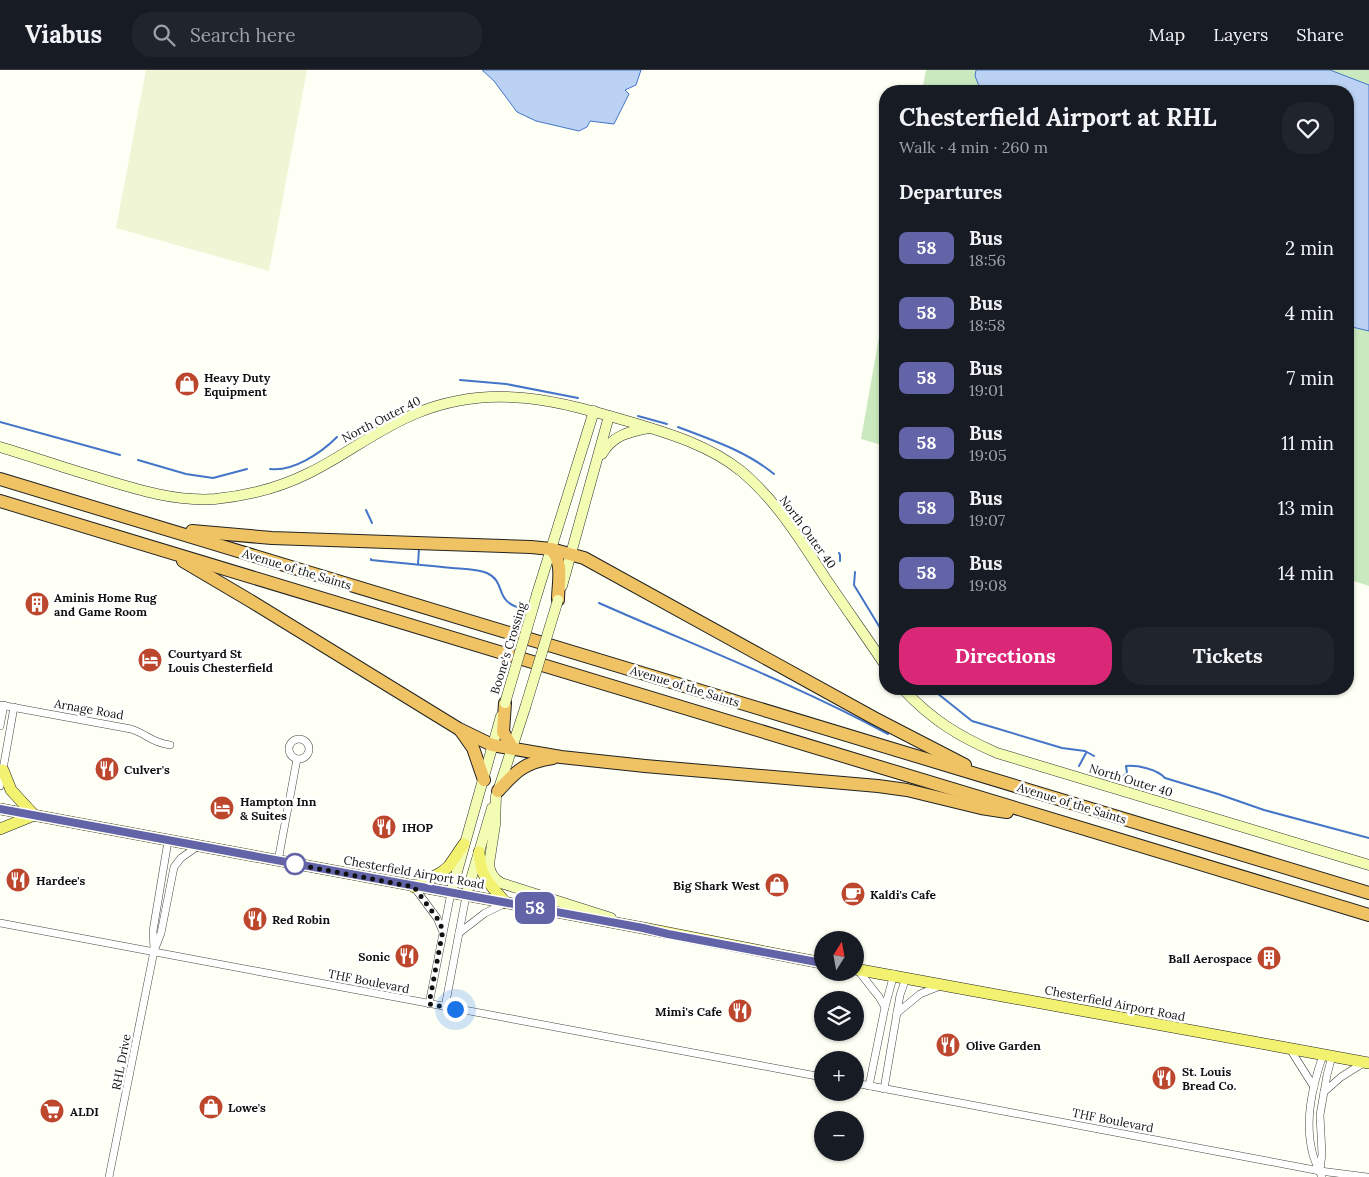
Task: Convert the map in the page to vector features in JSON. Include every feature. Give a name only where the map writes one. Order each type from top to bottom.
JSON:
[{"type":"highway","name":"Avenue of the Saints","points":[[0,479],[1369,893]]},
{"type":"highway","name":"Avenue of the Saints","points":[[0,501],[1369,915]]},
{"type":"highway","points":[[162,528],[272,538],[530,547],[551,549],[571,554],[584,558],[883,723],[992,779]]},
{"type":"highway","points":[[551,549],[560,565],[558,600]]},
{"type":"highway","points":[[168,552],[459,729],[492,744],[561,757],[897,789],[928,794],[981,808],[1048,818]]},
{"type":"highway","points":[[504,703],[503,732],[513,748]]},
{"type":"highway","points":[[459,729],[473,748],[484,780]]},
{"type":"highway","points":[[497,794],[516,771],[526,765],[538,760],[561,757]]},
{"type":"main road","points":[[0,829],[34,815],[11,790],[3,770]]},
{"type":"main road","name":"Chesterfield Airport Road","points":[[0,809],[814,961]]},
{"type":"main road","points":[[414,887],[442,872],[449,866],[464,844]]},
{"type":"main road","points":[[478,852],[480,868],[485,879],[506,903]]},
{"type":"main road","name":"Chesterfield Airport Road","points":[[864,970],[1367,1063]]},
{"type":"street","name":"North Outer 40","points":[[0,447],[121,485],[182,498],[213,499],[260,490],[293,480],[309,473],[370,437],[416,413],[461,400],[493,397],[536,398],[671,433],[697,445],[740,470],[780,510],[879,656]]},
{"type":"street","name":"Boone's Crossing","points":[[450,893],[484,780],[504,703],[594,412]]},
{"type":"street","points":[[445,1007],[466,896],[478,852],[513,748],[558,600],[609,416]]},
{"type":"street","points":[[596,466],[606,447],[618,436],[624,433],[651,428]]},
{"type":"street","name":"North Outer 40","points":[[909,695],[942,725],[967,740],[997,753],[1369,865]]},
{"type":"street","points":[[0,726],[2,705]]},
{"type":"street","name":"Arnage Road","points":[[2,705],[131,728],[139,731],[151,740],[170,745]]},
{"type":"street","points":[[0,786],[14,707]]},
{"type":"street","points":[[278,861],[297,759]]},
{"type":"street","points":[[497,794],[495,825],[489,864],[489,870],[494,879],[501,883],[643,928]]},
{"type":"street","name":"RHL Drive","points":[[154,951],[153,931],[168,841]]},
{"type":"street","name":"RHL Drive","points":[[109,1177],[154,951],[161,933],[174,867],[181,858],[198,846]]},
{"type":"street","points":[[414,887],[437,918],[443,930]]},
{"type":"street","points":[[429,1004],[450,893]]},
{"type":"street","points":[[458,934],[485,913],[506,903]]},
{"type":"street","name":"THF Boulevard","points":[[0,923],[814,1076]]},
{"type":"street","points":[[869,1086],[884,1007],[894,975]]},
{"type":"street","points":[[884,1088],[896,1014],[906,978]]},
{"type":"street","points":[[864,979],[879,997],[884,1007]]},
{"type":"street","points":[[896,1014],[920,994],[944,985]]},
{"type":"street","points":[[1290,1049],[1314,1087]]},
{"type":"street","points":[[1321,1174],[1313,1155],[1309,1115],[1314,1087],[1328,1056]]},
{"type":"street","points":[[1321,1174],[1320,1116],[1328,1056]]},
{"type":"street","points":[[1324,1092],[1341,1077],[1367,1063]]},
{"type":"street","name":"THF Boulevard","points":[[864,1085],[1321,1174],[1367,1177]]},
{"type":"green space","points":[[146,70],[307,70],[269,271],[116,228]]},
{"type":"green space","points":[[926,70],[1369,70],[1369,586],[1354,581],[1354,85],[923,85]]},
{"type":"green space","points":[[879,337],[879,444],[861,439]]},
{"type":"water","points":[[482,70],[641,70],[636,85],[625,90],[629,94],[614,124],[590,121],[587,127],[579,131],[536,121],[517,112],[494,81]]},
{"type":"water","points":[[976,70],[1330,70],[1369,85],[1369,331],[1354,327],[1354,85],[979,85],[975,76]]},
{"type":"waterway","points":[[460,380],[506,384],[578,398]]},
{"type":"waterway","points":[[638,416],[667,424]]},
{"type":"waterway","points":[[0,422],[120,455]]},
{"type":"waterway","points":[[678,427],[740,452],[774,474]]},
{"type":"waterway","points":[[270,469],[288,468],[306,460],[337,437]]},
{"type":"waterway","points":[[138,460],[186,474],[213,478],[247,469]]},
{"type":"waterway","points":[[366,510],[372,523]]},
{"type":"waterway","points":[[418,564],[419,549]]},
{"type":"waterway","points":[[839,553],[840,561]]},
{"type":"waterway","points":[[371,559],[487,573],[497,582],[508,602],[524,609],[519,624],[514,624]]},
{"type":"waterway","points":[[855,572],[854,585],[879,626]]},
{"type":"waterway","points":[[599,603],[817,698],[888,734]]},
{"type":"waterway","points":[[940,695],[972,721],[1062,748],[1085,751],[1094,756]]},
{"type":"waterway","points":[[1079,766],[1086,753]]},
{"type":"waterway","points":[[1120,779],[1127,773],[1126,766],[1147,768],[1165,778],[1264,810],[1369,838]]},
{"type":"bus line","name":"58","points":[[0,809],[814,961]]},
{"type":"place","name":"Heavy Duty Equipment","points":[[187,384]]},
{"type":"place","name":"Aminis Home Rug and Game Room","points":[[37,604]]},
{"type":"place","name":"Courtyard St Louis Chesterfield","points":[[150,660]]},
{"type":"place","name":"Culver's","points":[[107,769]]},
{"type":"place","name":"Hampton Inn & Suites","points":[[222,808]]},
{"type":"place","name":"IHOP","points":[[384,827]]},
{"type":"place","name":"Hardee's","points":[[18,880]]},
{"type":"place","name":"Big Shark West","points":[[777,885]]},
{"type":"place","name":"Kaldi's Cafe","points":[[853,894]]},
{"type":"place","name":"Red Robin","points":[[255,919]]},
{"type":"place","name":"Sonic","points":[[407,956]]},
{"type":"place","name":"Ball Aerospace","points":[[1269,958]]},
{"type":"place","name":"Mimi's Cafe","points":[[740,1011]]},
{"type":"place","name":"Olive Garden","points":[[948,1045]]},
{"type":"place","name":"St. Louis Bread Co.","points":[[1164,1078]]},
{"type":"place","name":"Lowe's","points":[[211,1107]]},
{"type":"place","name":"ALDI","points":[[52,1111]]},
{"type":"route","points":[[295,864],[414,887],[437,918],[443,930],[429,1004],[455,1009]]}]
